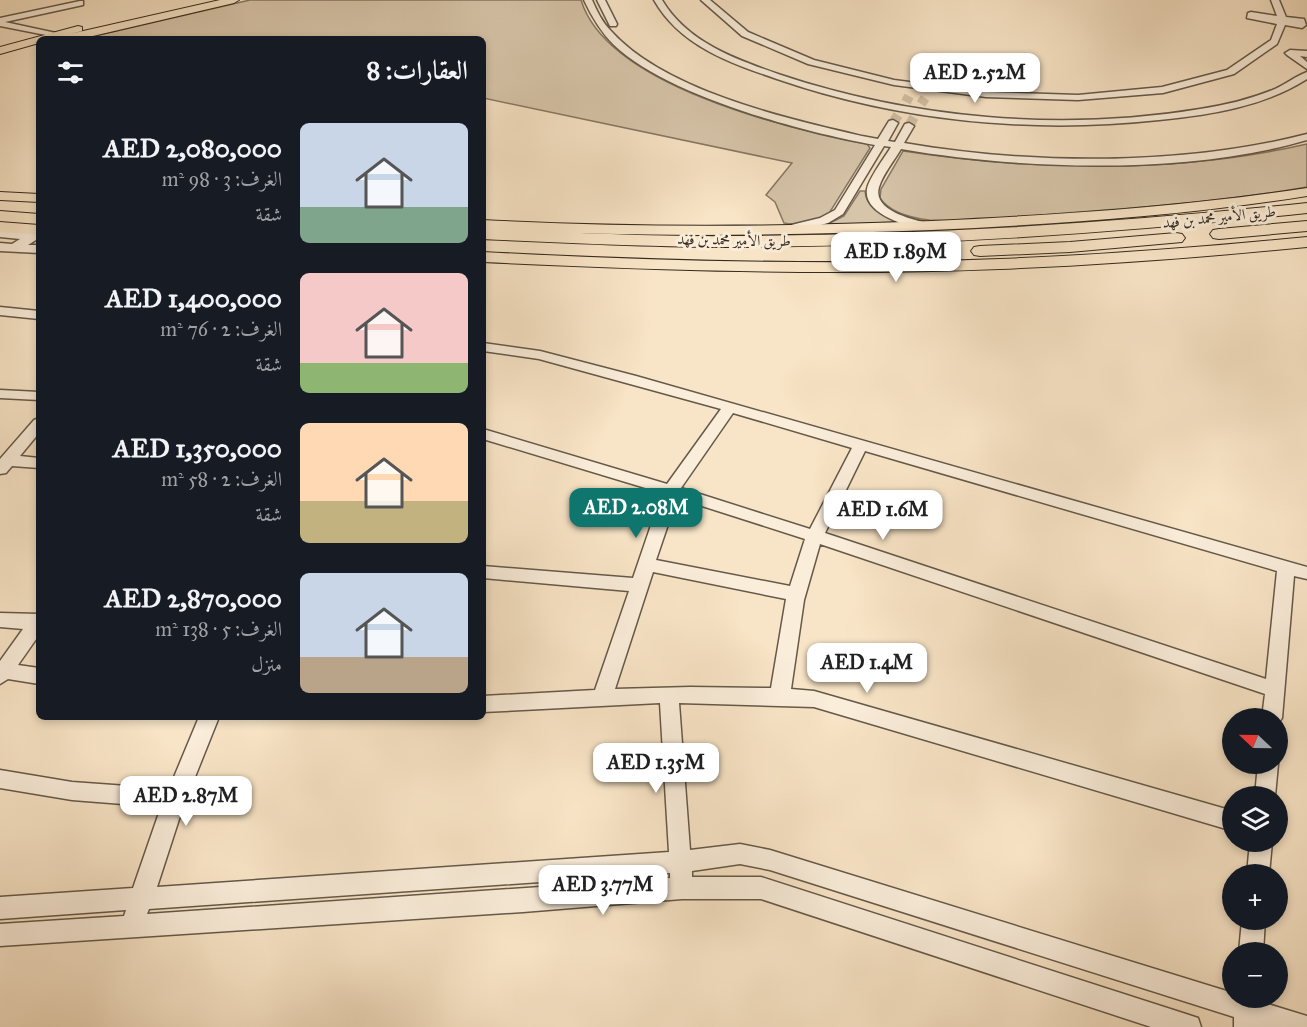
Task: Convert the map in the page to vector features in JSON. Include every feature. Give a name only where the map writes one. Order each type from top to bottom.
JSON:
[{"type":"highway","points":[[1282,197],[1307,193]]},
{"type":"highway","points":[[0,205],[36,207]]},
{"type":"highway","name":"طريق الأمير محمد بن فهد","points":[[486,234],[771,242],[960,236],[1197,220],[1307,208]]},
{"type":"highway","points":[[0,216],[36,219]]},
{"type":"highway","name":"طريق الأمير محمد بن فهد","points":[[486,245],[567,251],[842,256],[1070,248],[1307,226]]},
{"type":"main road","points":[[50,36],[207,0]]},
{"type":"main road","points":[[78,36],[234,0]]},
{"type":"main road","points":[[0,51],[36,40]]},
{"type":"main road","points":[[0,57],[36,47]]},
{"type":"main road","points":[[0,196],[36,198]]},
{"type":"main road","points":[[486,225],[645,231],[785,231],[925,226],[1122,213],[1282,197]]},
{"type":"main road","points":[[0,227],[36,230]]},
{"type":"main road","points":[[486,257],[673,265],[912,266],[1045,263],[1215,252],[1307,242]]},
{"type":"street","points":[[64,0],[84,2]]},
{"type":"street","points":[[588,0],[595,17],[615,40],[632,54],[671,78],[724,101],[768,116],[819,129],[1012,158],[1125,161],[1206,156],[1254,149],[1307,137]]},
{"type":"street","points":[[601,0],[613,23],[627,38],[644,52],[690,78],[734,97],[784,113],[884,139]]},
{"type":"street","points":[[658,0],[669,17],[682,29],[718,53],[744,65],[819,90],[917,111],[1030,121],[1092,122],[1157,118],[1240,104],[1277,91],[1307,75]]},
{"type":"street","points":[[705,0],[727,22],[771,47],[837,69],[930,88],[1001,96],[1055,98],[1111,96],[1159,90],[1207,79],[1250,62],[1274,42],[1280,30],[1281,20],[1275,0]]},
{"type":"street","points":[[0,22],[84,2]]},
{"type":"street","points":[[1251,16],[1301,23]]},
{"type":"street","points":[[0,22],[53,35]]},
{"type":"street","points":[[1307,54],[1290,53],[1307,66]]},
{"type":"street","points":[[785,231],[824,221],[839,212],[915,86]]},
{"type":"street","points":[[925,226],[893,215],[877,205],[872,198],[873,188],[930,88]]},
{"type":"street","points":[[900,142],[1010,151],[1119,153],[1209,147],[1265,138],[1307,127]]},
{"type":"street","points":[[0,233],[32,237],[14,248]]},
{"type":"street","points":[[0,247],[36,249]]},
{"type":"street","points":[[0,311],[36,315]]},
{"type":"street","points":[[486,352],[562,361],[1307,573]]},
{"type":"street","points":[[0,394],[36,396]]},
{"type":"street","points":[[602,698],[671,490],[730,407]]},
{"type":"street","points":[[4,465],[36,427]]},
{"type":"street","points":[[486,435],[671,490],[1275,689]]},
{"type":"street","points":[[780,696],[797,594],[814,537],[861,445]]},
{"type":"street","points":[[4,465],[36,463]]},
{"type":"street","points":[[646,564],[797,594]]},
{"type":"street","points":[[1273,708],[1286,567]]},
{"type":"street","points":[[486,572],[638,585]]},
{"type":"street","points":[[0,620],[36,622]]},
{"type":"street","points":[[2,674],[36,626]]},
{"type":"street","points":[[2,674],[36,676]]},
{"type":"street","points":[[669,696],[682,888]]},
{"type":"street","points":[[486,704],[669,696],[780,696],[814,699],[1222,818]]},
{"type":"street","points":[[132,927],[140,898],[176,799],[208,720]]},
{"type":"street","points":[[0,780],[72,791],[176,799]]},
{"type":"street","points":[[0,908],[680,862],[740,854],[770,860],[1303,1027]]},
{"type":"street","points":[[0,935],[524,901],[682,888],[761,888],[1189,1027]]},
{"type":"shaded area","points":[[250,0],[581,0],[598,30],[626,57],[662,79],[704,99],[749,115],[867,144],[870,148],[828,215],[806,223],[789,224],[784,223],[775,202],[766,195],[792,163],[486,99],[486,36],[95,36]]},
{"type":"shaded area","points":[[1307,144],[1307,187],[1247,196],[962,221],[909,216],[889,207],[880,198],[881,189],[903,151],[1004,163],[1106,166],[1207,161]]},
{"type":"shaded area","points":[[860,191],[865,191],[868,202],[876,211],[898,222],[826,225],[844,216]]},
{"type":"tunnel","points":[[906,102],[909,96]]},
{"type":"tunnel","points":[[921,104],[925,98]]},
{"type":"tunnel","points":[[893,123],[898,115]]},
{"type":"tunnel","points":[[909,126],[914,117]]}]
